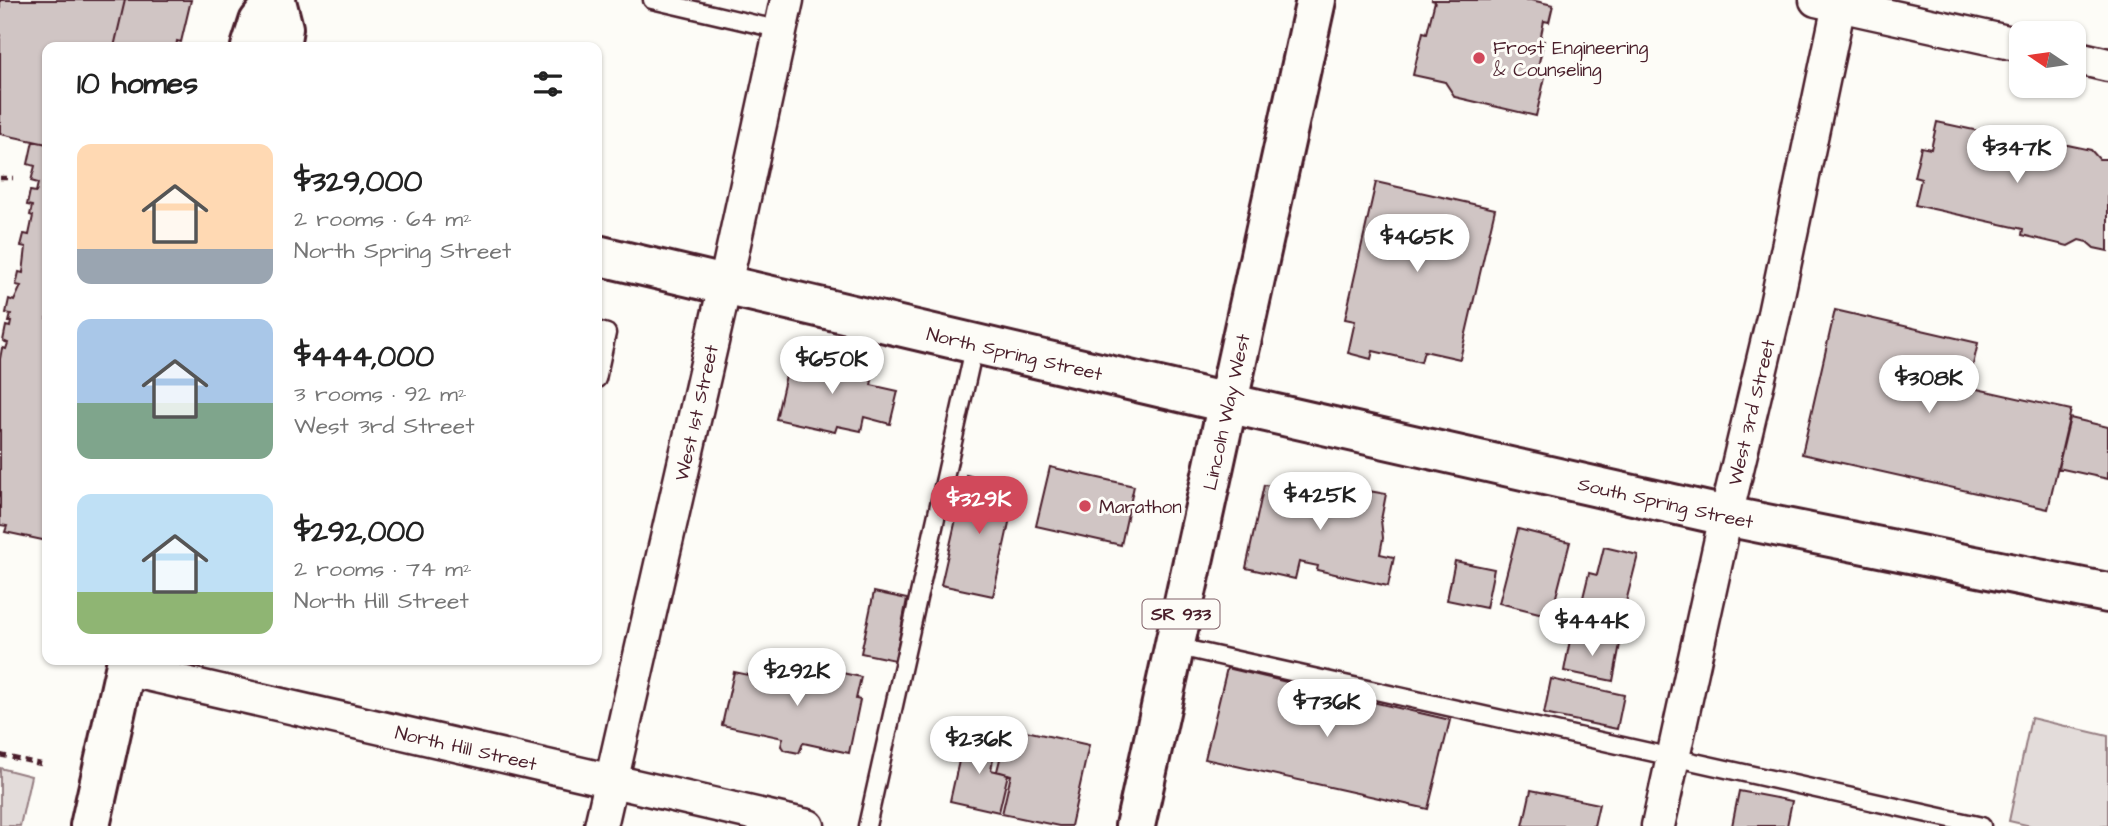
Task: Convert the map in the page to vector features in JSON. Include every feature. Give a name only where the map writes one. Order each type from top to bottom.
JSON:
[{"type":"street","points":[[253,42],[259,22],[276,0]]},
{"type":"street","points":[[276,0],[283,28],[281,42]]},
{"type":"street","name":"Lincoln Way West","points":[[1135,826],[1316,0]]},
{"type":"street","points":[[1832,2],[2009,42]]},
{"type":"street","name":"West 3rd Street","points":[[1658,826],[1726,516],[1774,314],[1832,2]]},
{"type":"street","name":"West 1st Street","points":[[601,826],[784,15]]},
{"type":"street","points":[[2086,60],[2108,65]]},
{"type":"street","name":"North Spring Street","points":[[602,256],[1227,403]]},
{"type":"street","name":"South Spring Street","points":[[1227,403],[1726,516],[2108,593]]},
{"type":"street","points":[[90,826],[126,665]]},
{"type":"street","name":"North Hill Street","points":[[130,665],[808,826]]},
{"type":"lane","points":[[652,0],[784,15]]},
{"type":"lane","points":[[602,332],[607,333],[602,356]]},
{"type":"lane","points":[[867,826],[975,344]]},
{"type":"lane","points":[[1174,646],[1982,826]]},
{"type":"path","points":[[0,178],[13,178]]},
{"type":"path","points":[[0,755],[41,764]]},
{"type":"shaded area","points":[[2031,718],[2108,736],[2108,826],[2031,826],[2009,821]]},
{"type":"shaded area","points":[[0,768],[31,776],[20,826],[0,826]]},
{"type":"building","points":[[0,0],[125,0],[115,42],[42,42],[42,143],[0,134]]},
{"type":"building","points":[[125,0],[191,0],[181,42],[115,42]]},
{"type":"building","name":"Frost Engineering & Counseling","points":[[1431,0],[1531,0],[1553,5],[1549,22],[1544,21],[1540,40],[1544,41],[1536,75],[1545,77],[1536,116],[1455,97],[1445,82],[1413,75],[1423,32],[1427,33],[1435,1]]},
{"type":"building","points":[[1937,122],[2043,145],[2044,140],[2091,150],[2099,159],[2108,159],[2108,251],[2094,248],[2079,240],[2068,246],[2022,235],[2023,229],[1915,205],[1921,179],[1914,177],[1921,147],[1931,149]]},
{"type":"building","points":[[33,141],[42,143],[42,540],[5,532],[7,526],[0,525],[0,359],[2,348],[6,349],[8,343],[3,341],[6,326],[10,327],[11,322],[11,314],[6,313],[9,299],[14,301],[21,286],[16,285],[19,272],[23,273],[26,247],[21,246],[24,234],[29,235],[33,216],[30,215],[32,206],[27,205],[30,191],[36,192],[38,183],[31,181],[35,166],[28,164]]},
{"type":"building","points":[[1376,182],[1495,209],[1460,359],[1424,351],[1421,362],[1373,351],[1371,359],[1348,353],[1355,321],[1345,319]]},
{"type":"building","points":[[1835,310],[1978,343],[1968,387],[2071,410],[2048,509],[1802,454]]},
{"type":"building","points":[[791,353],[850,367],[849,371],[873,376],[871,385],[898,391],[890,424],[864,417],[861,431],[837,426],[835,432],[776,419]]},
{"type":"building","points":[[2070,418],[2108,427],[2108,479],[2058,468]]},
{"type":"building","name":"Marathon","points":[[1050,467],[1134,486],[1121,545],[1036,526]]},
{"type":"building","points":[[966,475],[1017,486],[993,596],[941,585]]},
{"type":"building","points":[[1297,475],[1302,484],[1339,492],[1341,486],[1386,494],[1381,520],[1383,538],[1380,554],[1394,557],[1388,586],[1317,570],[1318,566],[1299,562],[1295,579],[1246,568],[1264,485],[1277,487]]},
{"type":"building","points":[[1518,529],[1570,542],[1551,616],[1499,603]]},
{"type":"building","points":[[1604,547],[1638,555],[1619,629],[1578,618],[1589,573],[1597,575]]},
{"type":"building","points":[[1455,561],[1494,569],[1486,608],[1447,600]]},
{"type":"building","points":[[874,592],[907,599],[895,660],[861,653]]},
{"type":"building","points":[[1571,635],[1620,644],[1613,681],[1564,671]]},
{"type":"building","points":[[785,668],[817,675],[819,668],[861,677],[856,699],[860,700],[849,753],[803,743],[799,753],[784,750],[781,746],[783,738],[722,725],[734,672],[781,682]]},
{"type":"building","points":[[1227,668],[1450,720],[1428,809],[1205,759]]},
{"type":"building","points":[[1551,679],[1624,695],[1617,729],[1544,714]]},
{"type":"building","points":[[1008,727],[1089,745],[1071,826],[1002,814],[1011,775],[997,771]]},
{"type":"building","points":[[965,734],[997,740],[991,770],[1008,774],[999,812],[950,801]]},
{"type":"building","points":[[1531,790],[1599,804],[1594,826],[1523,826]]},
{"type":"building","points":[[1739,791],[1792,801],[1787,826],[1732,826]]},
{"type":"place","name":"Frost Engineering & Counseling","points":[[1479,58]]},
{"type":"place","name":"Marathon","points":[[1085,506]]}]
